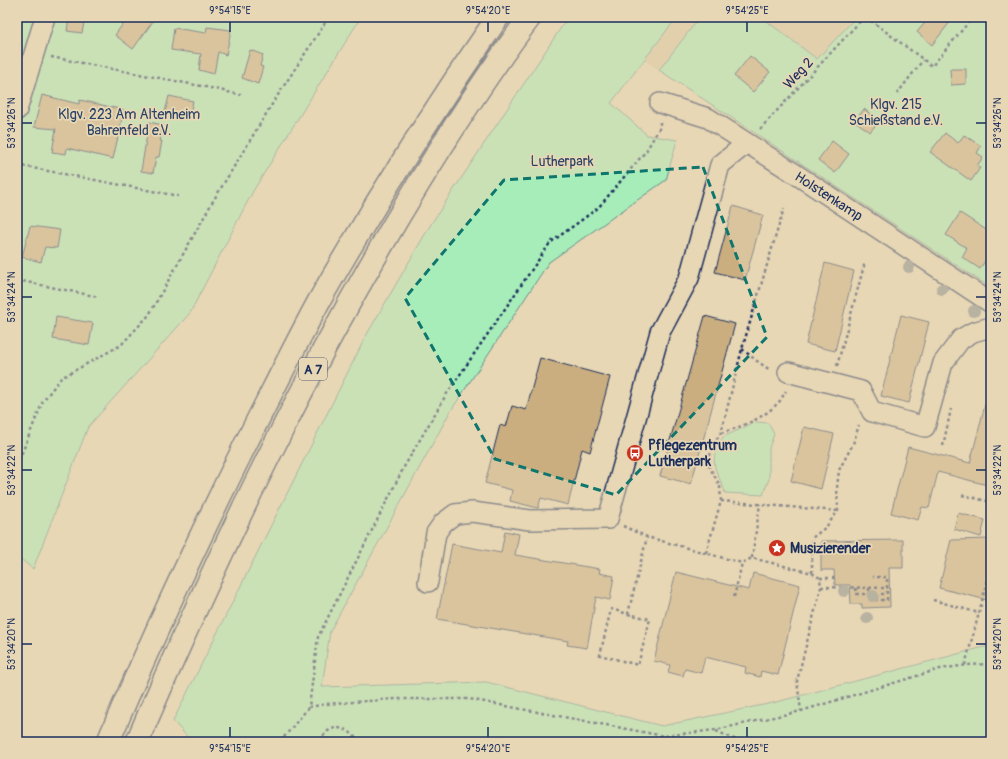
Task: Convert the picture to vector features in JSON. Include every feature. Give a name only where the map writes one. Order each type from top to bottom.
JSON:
[{"type":"highway","name":"A 7","points":[[108,742],[180,578],[278,380],[318,303],[410,148],[498,17]]},
{"type":"highway","name":"A 7","points":[[137,742],[176,650],[250,494],[294,405],[340,318],[385,238],[464,110],[530,17]]},
{"type":"street","points":[[17,110],[45,17]]},
{"type":"street","name":"Holstenkamp","points":[[660,103],[708,118],[991,303]]},
{"type":"street","points":[[428,582],[436,534],[442,523],[455,514],[472,512],[530,520],[608,519],[660,332],[689,278],[720,165],[747,143]]},
{"type":"street","points":[[786,373],[861,391],[872,412],[925,427],[943,363],[961,339],[973,332],[991,327]]},
{"type":"path","points":[[17,465],[43,401],[62,378],[121,345],[149,315],[217,194],[274,101],[329,17]]},
{"type":"path","points":[[865,17],[932,66],[973,17]]},
{"type":"path","name":"Weg 2","points":[[747,143],[865,17]]},
{"type":"path","points":[[33,54],[241,95]]},
{"type":"path","points":[[898,94],[923,60]]},
{"type":"path","points":[[280,742],[309,707],[318,637],[388,498],[442,402],[550,243],[598,208],[646,151],[660,127],[660,103]]},
{"type":"path","points":[[17,165],[178,196]]},
{"type":"path","points":[[706,553],[721,501],[720,486],[709,466],[710,455],[714,443],[721,433],[742,349],[784,208]]},
{"type":"path","points":[[832,383],[865,262]]},
{"type":"path","points":[[17,280],[99,297]]},
{"type":"path","points":[[721,433],[737,428],[756,419],[777,404],[786,373],[757,361],[742,349]]},
{"type":"path","points":[[812,573],[812,538],[826,527],[838,511],[837,488],[839,470],[853,444],[861,416],[872,412]]},
{"type":"path","points":[[962,495],[991,502]]},
{"type":"path","points":[[721,501],[838,511]]},
{"type":"path","points":[[752,558],[760,504]]},
{"type":"path","points":[[608,519],[647,537],[742,564]]},
{"type":"path","points":[[628,614],[647,537]]},
{"type":"path","points":[[734,597],[742,564],[752,558],[812,573],[820,578],[834,578]]},
{"type":"path","points":[[965,665],[991,565]]},
{"type":"path","points":[[869,588],[870,600],[887,600],[887,577],[873,577]]},
{"type":"path","points":[[801,711],[797,681],[821,587],[820,578]]},
{"type":"path","points":[[821,587],[887,588]]},
{"type":"path","points":[[856,588],[856,594],[887,594]]},
{"type":"path","points":[[933,600],[979,613]]},
{"type":"path","points":[[611,609],[628,614],[650,619],[638,665],[600,655],[611,609]]},
{"type":"path","points":[[309,707],[326,704],[395,700],[469,698],[664,736],[715,730],[801,711],[940,669],[965,665],[991,664]]},
{"type":"path","points":[[321,742],[322,737],[330,730],[341,728],[351,732],[358,742]]},
{"type":"path","points":[[715,730],[741,742]]},
{"type":"path","points":[[980,742],[991,737]]},
{"type":"highlighted area","points":[[703,167],[767,337],[616,495],[495,459],[405,298],[504,180]]},
{"type":"shaded area","points":[[677,17],[700,17],[659,70],[644,60]]},
{"type":"shaded area","points":[[761,17],[856,17],[817,59]]},
{"type":"green space","name":"Klgv. 223 Am Altenheim Bahrenfeld e.V.","points":[[17,17],[361,17],[253,191],[190,313],[88,427],[33,569],[17,556]]},
{"type":"green space","name":"Lutherpark","points":[[568,17],[677,17],[611,103],[647,135],[677,140],[666,180],[549,262],[450,412],[330,631],[322,687],[486,682],[662,726],[773,703],[984,647],[991,647],[991,742],[192,742],[173,721],[366,336],[431,224]]},
{"type":"green space","name":"Klgv. 215 Schießstand e.V.","points":[[700,17],[761,17],[817,59],[856,17],[991,17],[991,288],[659,70]]},
{"type":"green space","points":[[756,422],[768,423],[774,434],[769,448],[769,479],[763,495],[725,493],[715,468],[714,459],[716,451],[723,437]]},
{"type":"building","points":[[69,17],[85,17],[82,33],[67,31]]},
{"type":"building","points":[[128,17],[156,17],[133,49],[115,35]]},
{"type":"building","points":[[930,17],[954,17],[932,45],[917,32]]},
{"type":"building","points":[[207,27],[231,30],[226,55],[218,52],[214,74],[199,70],[201,54],[171,50],[174,28],[206,33]]},
{"type":"building","points":[[250,50],[263,55],[260,66],[263,67],[258,84],[242,78]]},
{"type":"building","points":[[750,56],[770,72],[753,92],[734,76]]},
{"type":"building","points":[[950,69],[966,69],[966,84],[951,85]]},
{"type":"building","points":[[42,95],[79,104],[80,100],[124,110],[113,159],[67,148],[66,154],[52,152],[56,129],[34,127]]},
{"type":"building","points":[[169,96],[193,101],[189,118],[165,112]]},
{"type":"building","points":[[864,109],[879,121],[870,132],[855,121]]},
{"type":"building","points":[[149,122],[163,125],[159,157],[156,157],[153,173],[141,171]]},
{"type":"building","points":[[945,133],[958,143],[964,135],[981,146],[977,153],[983,157],[977,166],[980,168],[971,181],[930,152]]},
{"type":"building","points":[[832,141],[849,154],[835,173],[818,160]]},
{"type":"building","points":[[733,206],[763,215],[745,280],[715,272]]},
{"type":"building","points":[[960,213],[991,233],[991,251],[980,269],[962,257],[967,248],[946,235]]},
{"type":"building","points":[[30,226],[60,230],[57,248],[45,247],[41,262],[22,257]]},
{"type":"building","points":[[825,263],[854,271],[835,351],[806,344]]},
{"type":"building","points":[[901,315],[929,322],[909,403],[881,396]]},
{"type":"building","points":[[705,316],[735,324],[691,484],[660,476]]},
{"type":"building","points":[[56,317],[93,323],[89,345],[53,339]]},
{"type":"building","points":[[540,358],[610,377],[590,452],[582,449],[568,505],[541,498],[538,508],[510,501],[512,490],[485,483],[500,425],[506,427],[512,406],[526,410]]},
{"type":"building","points":[[986,401],[991,402],[991,486],[938,472],[929,508],[922,507],[918,520],[891,513],[908,447],[970,463]]},
{"type":"building","points":[[804,427],[834,434],[821,489],[791,481]]},
{"type":"building","points":[[958,513],[985,520],[981,537],[954,529]]},
{"type":"building","points":[[505,531],[519,534],[515,555],[600,569],[599,573],[614,576],[610,600],[596,597],[587,648],[567,645],[568,641],[437,619],[452,544],[501,553]]},
{"type":"building","points":[[991,539],[991,601],[939,588],[951,540]]},
{"type":"building","points":[[903,540],[903,568],[889,568],[890,607],[862,608],[862,604],[851,604],[850,585],[835,585],[834,570],[821,570],[821,541]]},
{"type":"building","points":[[676,572],[749,590],[753,573],[800,585],[778,675],[761,671],[760,677],[745,673],[746,667],[705,657],[701,673],[685,669],[683,676],[668,672],[670,665],[654,661]]},
{"type":"place","name":"Pflegezentrum Lutherpark","points":[[635,453]]},
{"type":"place","name":"Musizierender","points":[[777,548]]}]
